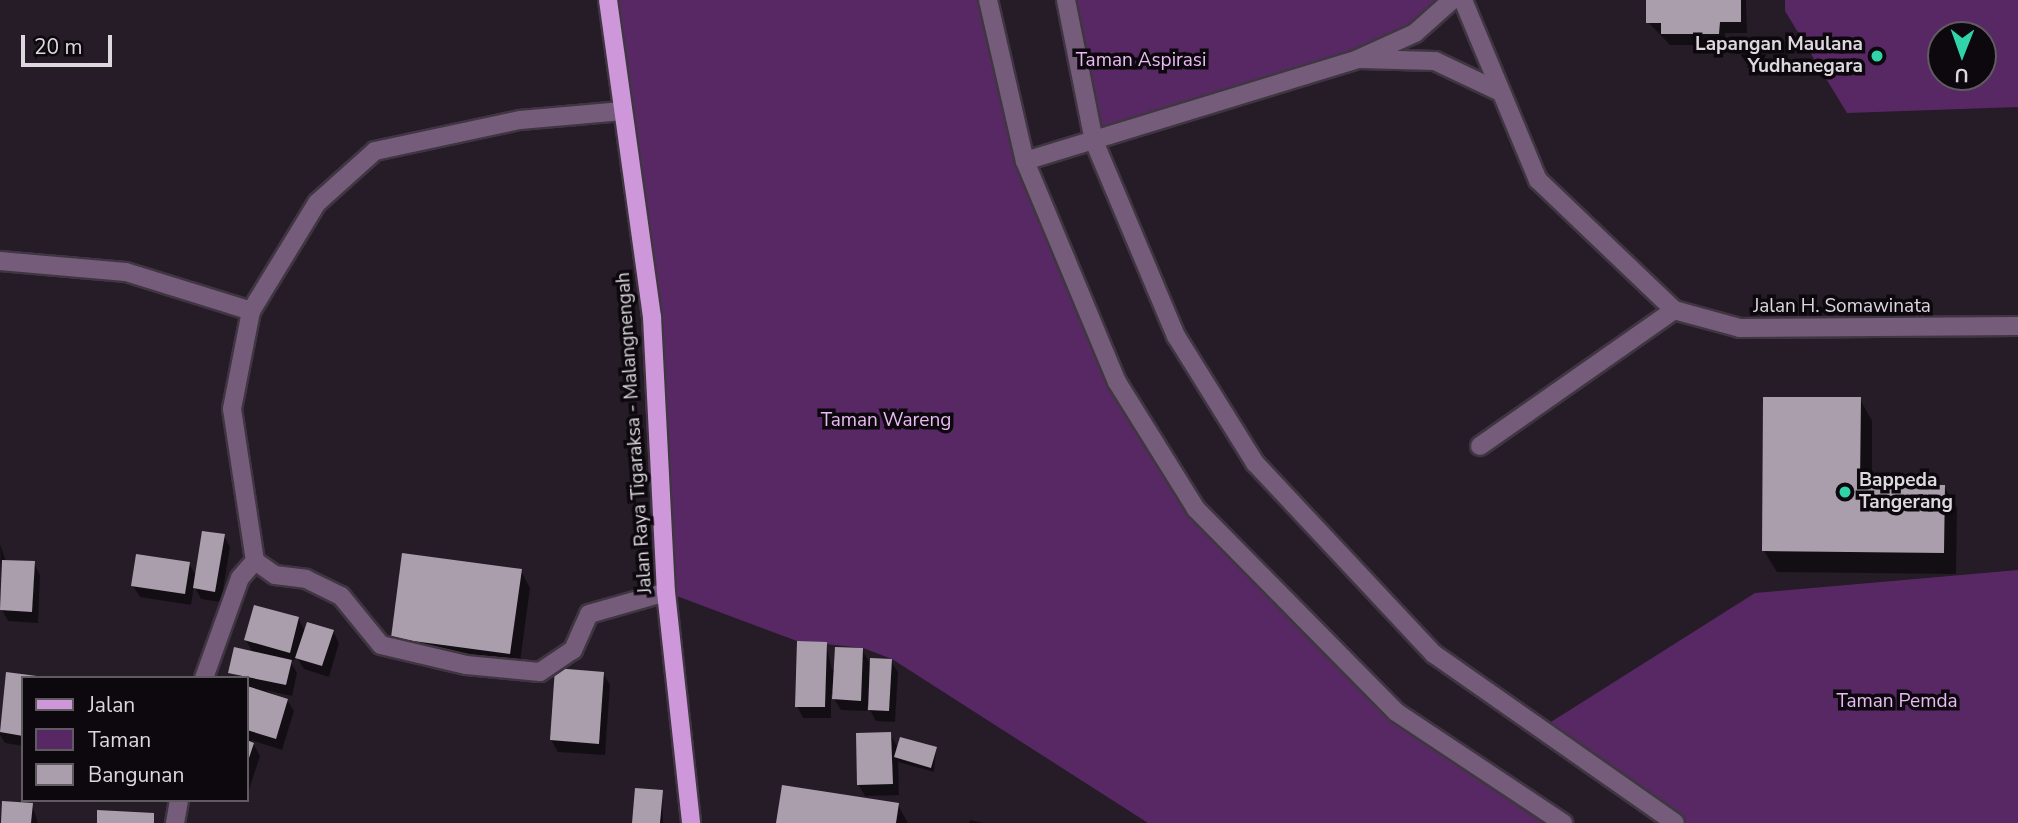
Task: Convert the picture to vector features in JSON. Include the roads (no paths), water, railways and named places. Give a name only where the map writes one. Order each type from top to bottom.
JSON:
[{"type":"main road","name":"Jalan Raya Tigaraksa - Malangnengah","points":[[607,0],[652,317],[666,592],[691,823]]},
{"type":"street","points":[[988,0],[1025,161],[1117,382],[1196,509],[1396,712],[1563,823]]},
{"type":"street","points":[[1066,0],[1094,141],[1176,336],[1255,463],[1434,654],[1675,823]]},
{"type":"street","points":[[1025,161],[1358,59],[1415,33],[1452,0]]},
{"type":"street","name":"Jalan H. Somawinata","points":[[1463,0],[1496,90],[1538,180],[1674,310],[1740,328],[2018,326]]},
{"type":"street","points":[[1358,59],[1434,61],[1496,90]]},
{"type":"street","points":[[623,111],[496,124],[375,150],[317,203],[251,311],[232,409],[255,561],[275,575],[306,579],[341,596],[381,645],[466,665],[540,673],[573,650],[589,614],[666,592]]},
{"type":"street","points":[[0,261],[126,272],[251,311]]},
{"type":"street","points":[[1480,446],[1674,310]]},
{"type":"street","points":[[205,676],[240,578],[255,561]]},
{"type":"street","points":[[175,823],[178,802]]},
{"type":"place","name":"Lapangan Maulana Yudhanegara","points":[[1877,56]]},
{"type":"place","name":"Bappeda Tangerang","points":[[1845,492]]},
{"type":"park label","name":"Taman Aspirasi","points":[[1141,61]]},
{"type":"park label","name":"Taman Wareng","points":[[886,421]]},
{"type":"park label","name":"Taman Pemda","points":[[1897,702]]}]
